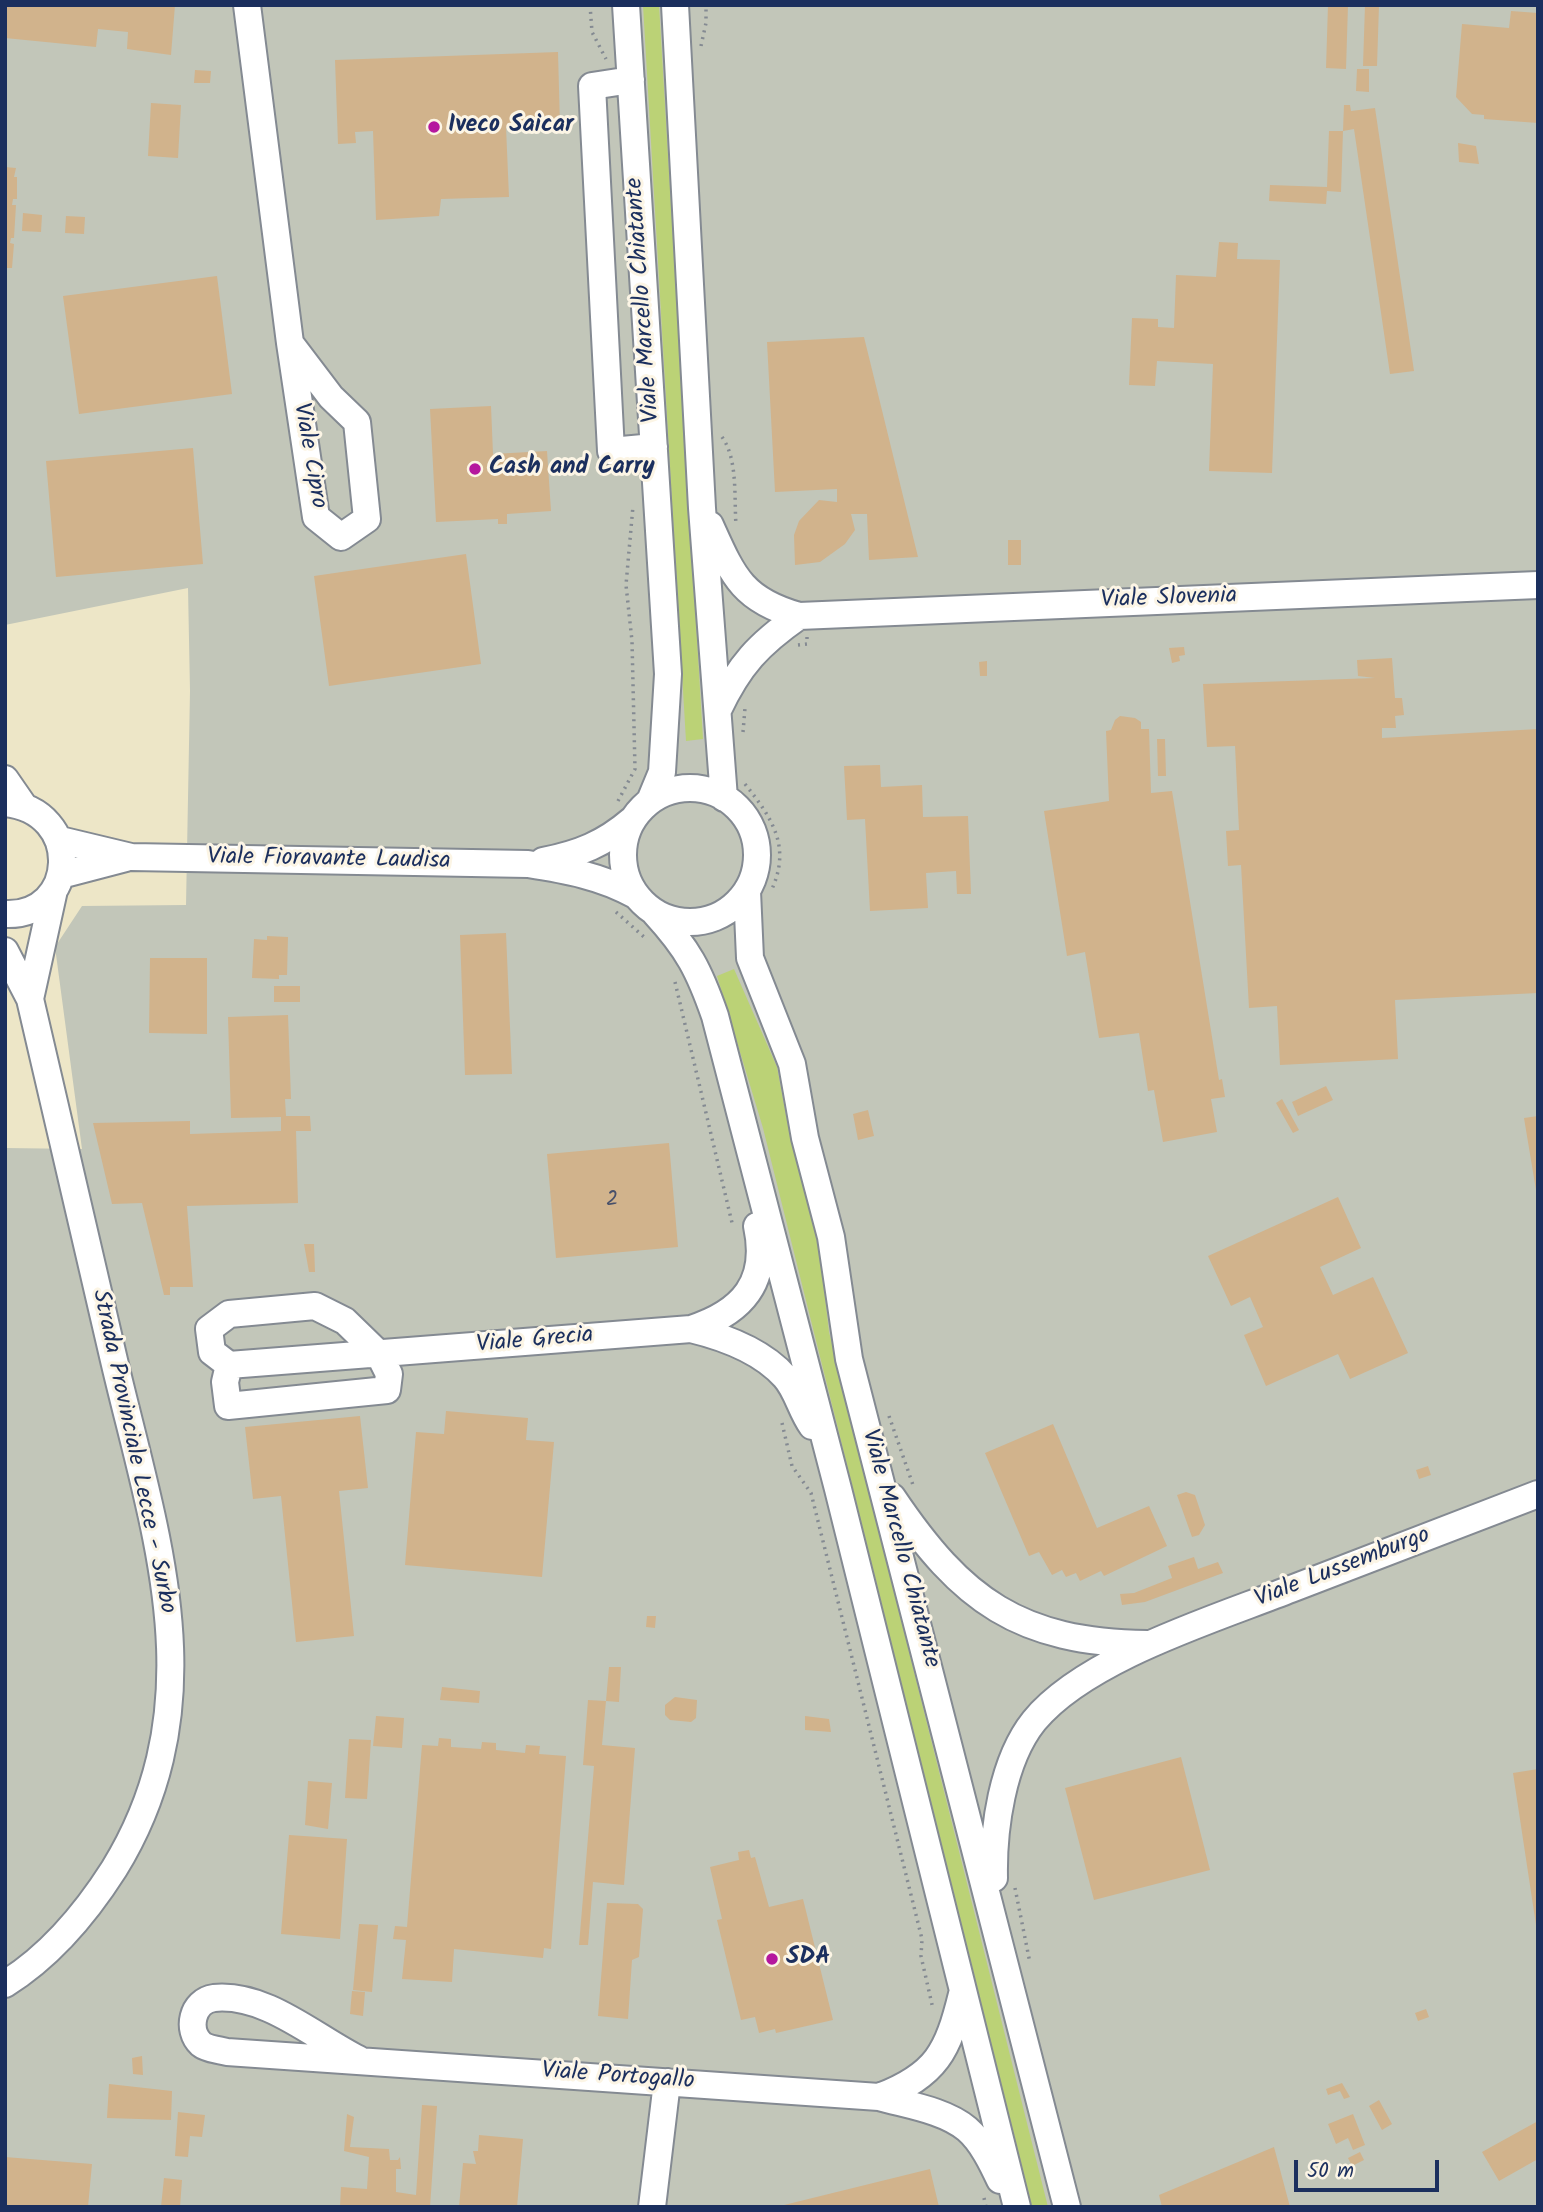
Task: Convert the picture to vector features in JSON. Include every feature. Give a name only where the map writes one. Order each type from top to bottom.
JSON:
[{"type":"street","name":"Viale Cipro","points":[[247,5],[290,343],[316,517],[341,537],[368,519],[357,422],[331,397],[290,343]]},
{"type":"street","name":"Viale Marcello Chiatante","points":[[626,5],[668,674],[662,772],[650,801]]},
{"type":"street","name":"Viale Marcello Chiatante","points":[[675,6],[702,508],[718,711],[734,790],[741,811],[752,830],[757,850],[755,871],[758,892],[750,958],[792,1064],[806,1138],[831,1237],[849,1359],[1067,2207]]},
{"type":"street","points":[[631,80],[592,86],[611,451],[654,447]]},
{"type":"street","name":"Viale Slovenia","points":[[702,508],[730,570],[746,591],[770,608],[803,616],[1538,585]]},
{"type":"street","points":[[718,711],[733,679],[751,655],[766,639],[803,616]]},
{"type":"street","points":[[5,779],[14,804],[39,813],[52,825],[60,840]]},
{"type":"street","name":"Viale Marcello Chiatante","points":[[734,790],[687,788],[667,792],[650,801],[632,820],[622,858],[626,878],[635,895],[684,945],[700,973],[715,1016],[827,1448],[1016,2207]]},
{"type":"street","name":"Viale Fioravante Laudisa","points":[[528,864],[575,854],[608,841],[632,820]]},
{"type":"street","name":"Viale Fioravante Laudisa","points":[[60,840],[131,857],[528,864],[576,872],[613,883],[635,895]]},
{"type":"street","name":"Strada Provinciale Lecce - Surbo","points":[[30,999],[63,857],[60,840]]},
{"type":"street","name":"Viale Fioravante Laudisa","points":[[57,883],[131,857]]},
{"type":"street","points":[[5,914],[26,911],[42,903],[57,883]]},
{"type":"street","name":"Viale Marcello Chiatante","points":[[655,913],[674,921],[695,923],[725,912],[758,892]]},
{"type":"street","name":"Strada Provinciale Lecce - Surbo","points":[[5,951],[30,999],[162,1568],[170,1630],[172,1682],[166,1738],[151,1794],[131,1842],[100,1891],[61,1938],[5,1984]]},
{"type":"street","name":"Viale Grecia","points":[[229,1366],[691,1329],[719,1320],[756,1280],[762,1251],[750,1195],[746,1130]]},
{"type":"street","points":[[316,1306],[345,1321],[379,1354],[389,1374],[387,1390],[228,1406],[225,1382],[229,1366],[212,1352],[209,1329],[229,1314],[316,1306]]},
{"type":"street","name":"Viale Grecia","points":[[691,1329],[724,1337],[757,1356],[785,1377],[808,1421],[827,1448]]},
{"type":"street","name":"Viale Lussemburgo","points":[[881,1481],[942,1565],[974,1593],[1010,1618],[1108,1644],[1149,1644]]},
{"type":"street","name":"Viale Lussemburgo","points":[[995,1921],[995,1827],[1014,1760],[1033,1723],[1066,1690],[1149,1644],[1538,1494]]},
{"type":"street","name":"Viale Portogallo","points":[[879,2097],[917,2080],[941,2055],[951,2037],[963,1990]]},
{"type":"street","name":"Viale Portogallo","points":[[358,2059],[261,2004],[212,1998],[199,2006],[192,2018],[194,2034],[202,2046],[227,2052],[879,2097],[942,2116],[967,2129],[988,2155],[1016,2207]]},
{"type":"street","points":[[652,2207],[667,2082]]},
{"type":"path","points":[[699,54],[706,23],[706,5]]},
{"type":"path","points":[[720,435],[728,445],[732,467],[736,536]]},
{"type":"path","points":[[790,647],[807,644],[803,616]]},
{"type":"path","points":[[743,739],[746,702]]},
{"type":"path","points":[[734,790],[773,821],[779,842],[780,862],[758,892]]},
{"type":"path","points":[[888,1414],[914,1490]]},
{"type":"path","points":[[1013,1880],[1032,1973]]},
{"type":"shaded area","points":[[5,5],[1538,5],[1538,2207],[5,2207],[5,1148],[82,1149],[55,947],[82,906],[186,905],[190,691],[188,588],[5,625]]},
{"type":"green space","points":[[643,5],[659,5],[703,739],[686,741]]},
{"type":"green space","points":[[734,969],[777,1067],[788,1126],[818,1236],[829,1332],[1048,2207],[1032,2207],[763,1128],[717,976]]},
{"type":"building","points":[[5,5],[175,5],[171,55],[127,49],[128,32],[98,29],[96,47],[5,38]]},
{"type":"building","points":[[1328,5],[1348,5],[1346,69],[1326,68]]},
{"type":"building","points":[[1365,5],[1379,5],[1377,66],[1363,66]]},
{"type":"building","points":[[1511,11],[1538,13],[1538,123],[1484,119],[1484,115],[1472,114],[1456,97],[1462,24],[1509,28]]},
{"type":"building","name":"Iveco Saicar","points":[[558,52],[560,126],[506,127],[509,197],[441,199],[439,216],[376,220],[373,131],[355,132],[356,143],[338,144],[335,60]]},
{"type":"building","points":[[1357,69],[1369,69],[1369,92],[1356,91]]},
{"type":"building","points":[[195,70],[211,71],[210,83],[194,83]]},
{"type":"building","points":[[151,103],[181,105],[178,158],[148,156]]},
{"type":"building","points":[[1344,105],[1350,105],[1351,111],[1375,108],[1414,371],[1390,374],[1354,129],[1343,131]]},
{"type":"building","points":[[1329,131],[1343,131],[1341,192],[1327,191],[1326,204],[1269,201],[1270,185],[1327,187]]},
{"type":"building","points":[[1458,143],[1476,146],[1479,164],[1459,162]]},
{"type":"building","points":[[5,167],[16,168],[14,177],[17,177],[17,199],[13,199],[12,205],[16,205],[14,238],[11,238],[10,243],[14,244],[12,268],[5,268]]},
{"type":"building","points":[[23,213],[42,215],[41,232],[22,231]]},
{"type":"building","points":[[66,216],[85,217],[84,234],[65,233]]},
{"type":"building","points":[[1219,242],[1238,243],[1237,259],[1280,260],[1272,473],[1209,471],[1213,364],[1157,361],[1155,386],[1129,385],[1132,318],[1158,319],[1158,327],[1174,328],[1176,275],[1216,277]]},
{"type":"building","points":[[217,276],[232,394],[79,414],[63,296]]},
{"type":"building","points":[[864,337],[918,557],[869,560],[867,514],[851,514],[855,530],[845,544],[820,562],[795,565],[794,535],[799,521],[819,500],[837,502],[837,489],[775,492],[767,342]]},
{"type":"building","points":[[491,406],[493,454],[547,451],[551,511],[507,514],[507,524],[498,524],[498,519],[436,522],[430,409]]},
{"type":"building","points":[[193,448],[203,564],[56,577],[46,461]]},
{"type":"building","points":[[1008,540],[1021,540],[1021,565],[1008,565]]},
{"type":"building","points":[[466,554],[481,664],[329,686],[314,576]]},
{"type":"building","points":[[1184,647],[1185,655],[1179,656],[1180,661],[1172,663],[1169,648]]},
{"type":"building","points":[[1392,658],[1395,698],[1402,698],[1404,715],[1395,716],[1396,728],[1382,728],[1382,738],[1538,729],[1538,993],[1395,1000],[1398,1059],[1280,1065],[1277,1006],[1249,1008],[1241,865],[1228,866],[1226,831],[1239,830],[1235,746],[1207,747],[1203,684],[1375,678],[1358,676],[1357,660]]},
{"type":"building","points":[[987,661],[987,676],[980,676],[979,662]]},
{"type":"building","points":[[1120,716],[1135,718],[1141,722],[1141,729],[1149,729],[1151,793],[1172,791],[1219,1080],[1222,1079],[1225,1097],[1211,1099],[1217,1132],[1163,1142],[1154,1090],[1148,1091],[1139,1033],[1099,1038],[1085,952],[1067,956],[1044,811],[1109,801],[1106,731],[1111,730]]},
{"type":"building","points":[[1157,739],[1165,739],[1166,776],[1158,776]]},
{"type":"building","points":[[880,765],[881,787],[922,785],[923,817],[968,816],[971,894],[957,894],[956,871],[926,873],[928,908],[870,911],[865,819],[847,820],[844,766]]},
{"type":"building","points":[[506,933],[512,1074],[465,1075],[460,935]]},
{"type":"building","points":[[267,936],[288,937],[287,975],[279,975],[279,979],[252,978],[254,939],[267,940]]},
{"type":"building","points":[[150,958],[207,958],[207,1034],[149,1033]]},
{"type":"building","points":[[274,986],[300,986],[300,1002],[274,1002]]},
{"type":"building","points":[[288,1015],[291,1099],[285,1099],[286,1116],[310,1116],[311,1131],[296,1131],[298,1203],[187,1206],[193,1287],[170,1287],[170,1295],[164,1295],[142,1203],[112,1204],[93,1123],[190,1121],[190,1134],[281,1131],[281,1117],[231,1118],[228,1017]]},
{"type":"building","points":[[1326,1086],[1333,1100],[1298,1116],[1292,1102]]},
{"type":"building","points":[[1282,1099],[1299,1130],[1293,1133],[1276,1103]]},
{"type":"building","points":[[868,1110],[874,1136],[858,1140],[853,1114]]},
{"type":"building","points":[[1538,1116],[1538,1190],[1536,1190],[1524,1118]]},
{"type":"building","points":[[669,1143],[678,1247],[556,1258],[547,1154]]},
{"type":"building","points":[[1338,1197],[1361,1248],[1320,1267],[1333,1295],[1373,1277],[1408,1353],[1350,1379],[1338,1354],[1266,1386],[1244,1335],[1263,1327],[1250,1297],[1231,1306],[1208,1256]]},
{"type":"building","points":[[304,1244],[314,1244],[315,1272],[309,1272]]},
{"type":"building","points":[[446,1411],[528,1418],[526,1440],[554,1442],[542,1577],[405,1565],[416,1432],[444,1434]]},
{"type":"building","points":[[360,1416],[368,1488],[339,1491],[354,1636],[296,1642],[281,1496],[253,1499],[245,1427]]},
{"type":"building","points":[[1053,1424],[1097,1528],[1149,1506],[1167,1546],[1104,1576],[1101,1571],[1080,1581],[1076,1573],[1066,1577],[1062,1570],[1052,1575],[1039,1552],[1029,1556],[985,1453]]},
{"type":"building","points":[[1428,1466],[1431,1475],[1419,1479],[1416,1470]]},
{"type":"building","points":[[1186,1492],[1195,1495],[1205,1525],[1199,1535],[1192,1537],[1177,1495]]},
{"type":"building","points":[[1194,1557],[1198,1569],[1218,1562],[1223,1573],[1145,1602],[1122,1605],[1120,1594],[1134,1593],[1172,1578],[1168,1566]]},
{"type":"building","points":[[647,1616],[656,1616],[655,1628],[646,1627]]},
{"type":"building","points":[[609,1667],[621,1667],[619,1702],[606,1701]]},
{"type":"building","points":[[442,1687],[480,1691],[479,1703],[440,1700]]},
{"type":"building","points":[[675,1697],[697,1700],[696,1718],[691,1722],[670,1720],[665,1715],[665,1705]]},
{"type":"building","points":[[588,1700],[606,1701],[602,1745],[635,1748],[624,1885],[593,1882],[588,1945],[579,1945],[594,1766],[583,1765]]},
{"type":"building","points":[[376,1716],[404,1718],[402,1748],[373,1746]]},
{"type":"building","points":[[805,1716],[829,1719],[831,1732],[805,1730]]},
{"type":"building","points":[[439,1738],[451,1739],[451,1747],[481,1749],[482,1742],[496,1743],[496,1750],[525,1753],[526,1745],[540,1746],[539,1754],[566,1756],[551,1949],[544,1948],[543,1958],[454,1949],[452,1982],[402,1979],[406,1940],[393,1939],[395,1926],[407,1927],[422,1745],[438,1746]]},
{"type":"building","points":[[349,1739],[371,1740],[367,1799],[345,1798]]},
{"type":"building","points":[[1181,1757],[1210,1870],[1094,1900],[1065,1788]]},
{"type":"building","points":[[1538,1769],[1538,1925],[1536,1925],[1513,1773]]},
{"type":"building","points":[[308,1781],[332,1783],[328,1829],[305,1825]]},
{"type":"building","points":[[289,1835],[347,1839],[340,1939],[281,1934]]},
{"type":"building","name":"SDA","points":[[749,1850],[751,1858],[755,1857],[769,1907],[803,1899],[833,2020],[776,2033],[775,2029],[759,2033],[755,2017],[741,2020],[717,1920],[722,1919],[710,1867],[739,1860],[738,1852]]},
{"type":"building","points":[[607,1903],[638,1904],[643,1909],[639,1957],[632,1960],[628,2019],[598,2016]]},
{"type":"building","points":[[359,1924],[378,1925],[372,1992],[353,1990]]},
{"type":"building","points":[[352,1991],[365,1992],[363,2016],[350,2014]]},
{"type":"building","points":[[1426,2009],[1429,2017],[1418,2021],[1415,2013]]},
{"type":"building","points":[[142,2056],[143,2075],[133,2074],[132,2058]]},
{"type":"building","points":[[1342,2083],[1350,2097],[1344,2099],[1340,2091],[1328,2095],[1326,2089]]},
{"type":"building","points":[[109,2084],[172,2091],[171,2120],[107,2118]]},
{"type":"building","points":[[1379,2100],[1392,2124],[1382,2130],[1369,2106]]},
{"type":"building","points":[[422,2105],[437,2106],[430,2207],[340,2207],[341,2187],[367,2189],[369,2157],[344,2151],[347,2114],[354,2117],[350,2147],[389,2149],[390,2160],[398,2160],[400,2157],[401,2169],[396,2169],[396,2192],[416,2195]]},
{"type":"building","points":[[178,2112],[205,2115],[202,2137],[190,2136],[188,2157],[175,2156]]},
{"type":"building","points":[[1353,2114],[1365,2145],[1353,2150],[1348,2138],[1336,2144],[1328,2124]]},
{"type":"building","points":[[1538,2121],[1538,2159],[1499,2181],[1482,2152]]},
{"type":"building","points":[[479,2135],[523,2139],[517,2207],[459,2207],[463,2163],[476,2164],[473,2151],[478,2151]]},
{"type":"building","points":[[1274,2147],[1290,2207],[1162,2207],[1159,2195]]},
{"type":"building","points":[[1360,2152],[1364,2160],[1352,2166],[1348,2158]]},
{"type":"building","points":[[5,2157],[92,2164],[88,2207],[5,2207]]},
{"type":"building","points":[[930,2169],[939,2207],[780,2206]]},
{"type":"building","points":[[164,2178],[182,2180],[180,2207],[161,2207]]},
{"type":"place","name":"Iveco Saicar","points":[[434,127]]},
{"type":"place","name":"Cash and Carry","points":[[475,469]]},
{"type":"place","name":"SDA","points":[[772,1959]]}]
